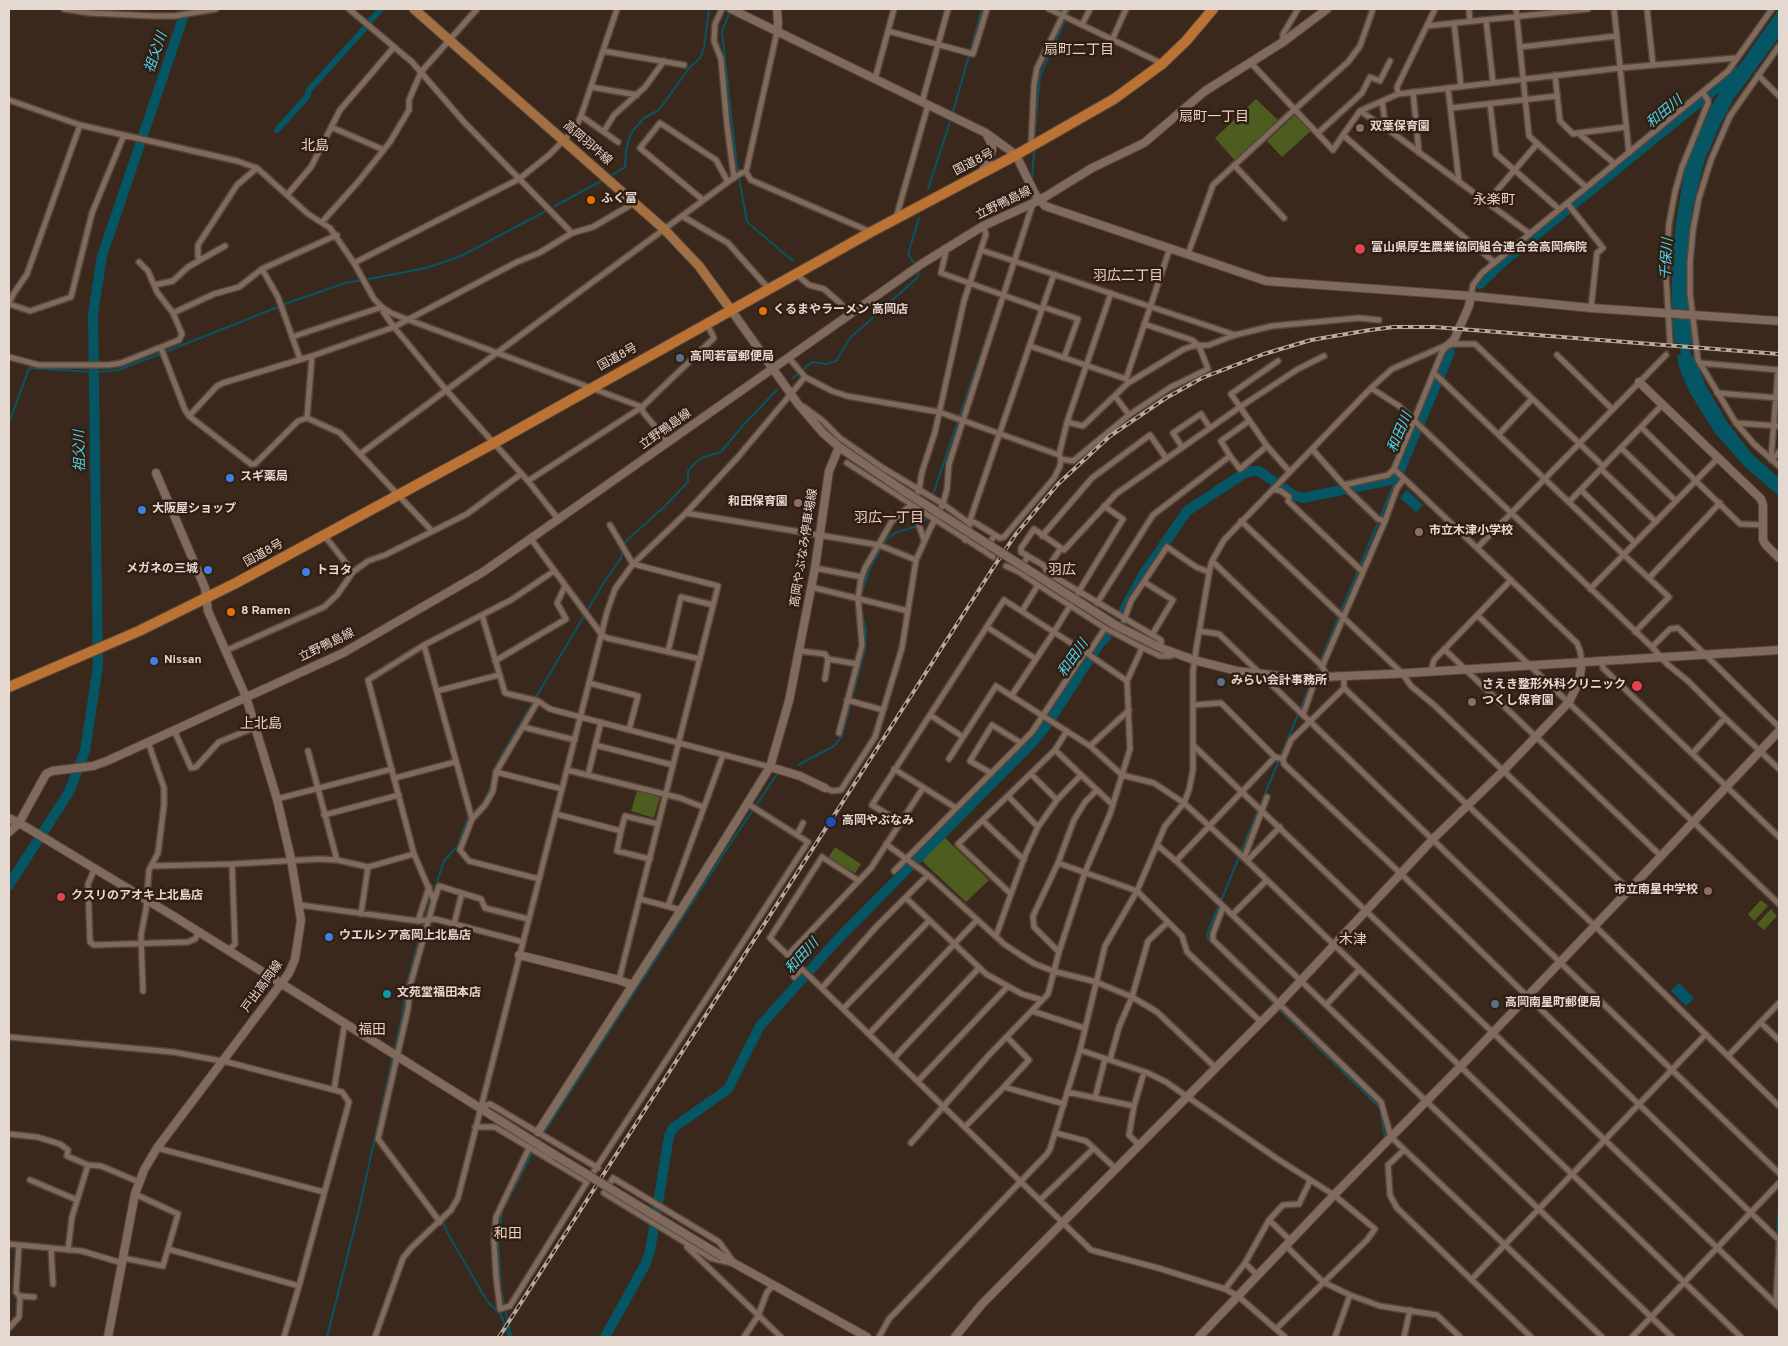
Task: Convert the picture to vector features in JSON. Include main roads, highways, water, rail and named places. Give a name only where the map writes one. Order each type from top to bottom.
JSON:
[{"type":"highway","name":"国道8号","points":[[9,687],[114,642],[206,598],[494,443],[871,232],[1016,156],[1114,99],[1162,64],[1186,41],[1213,9]]},
{"type":"main road","name":"高岡羽咋線","points":[[414,9],[664,229],[699,266],[731,310]]},
{"type":"water","points":[[1779,9],[1779,37],[1733,100],[1705,159],[1693,206],[1687,256],[1689,310],[1672,308],[1672,272],[1676,222],[1685,168],[1711,107],[1719,94],[1718,89],[1736,70]]},
{"type":"water","points":[[1672,319],[1690,320],[1693,344],[1675,343]]},
{"type":"water","points":[[1677,355],[1695,356],[1705,384],[1727,422],[1752,454],[1779,478],[1779,496],[1746,468],[1715,433],[1690,393],[1679,368]]},
{"type":"water","points":[[1407,490],[1423,505],[1416,512],[1400,498]]},
{"type":"water","points":[[1679,983],[1694,998],[1686,1006],[1671,991]]},
{"type":"waterway","name":"祖父川","points":[[9,885],[69,792],[85,751],[98,666],[93,314],[102,256],[186,9]]},
{"type":"waterway","points":[[370,21],[381,9]]},
{"type":"waterway","points":[[612,175],[625,167],[626,150],[631,133],[644,118],[659,110],[689,68],[700,58],[704,48],[709,9]]},
{"type":"waterway","points":[[953,112],[982,9]]},
{"type":"waterway","points":[[1034,140],[1040,76],[1070,9]]},
{"type":"waterway","points":[[729,14],[722,32],[737,167],[747,222],[793,261]]},
{"type":"waterway","points":[[277,130],[307,97],[309,90],[365,28]]},
{"type":"waterway","name":"和田川","points":[[1480,284],[1505,260],[1736,72]]},
{"type":"waterway","points":[[928,189],[950,122]]},
{"type":"waterway","points":[[1032,180],[1034,150]]},
{"type":"waterway","points":[[555,206],[603,180]]},
{"type":"waterway","points":[[1030,203],[1031,193]]},
{"type":"waterway","points":[[369,279],[426,268],[461,256],[546,211]]},
{"type":"waterway","points":[[916,266],[908,254],[919,218]]},
{"type":"waterway","points":[[793,378],[812,362],[826,364],[836,361],[850,338],[917,278],[919,270]]},
{"type":"waterway","points":[[933,494],[1008,274]]},
{"type":"waterway","points":[[285,304],[348,282],[359,281]]},
{"type":"waterway","name":"千保川","points":[[1680,296],[1680,312],[1688,369]]},
{"type":"waterway","points":[[165,352],[278,307]]},
{"type":"waterway","name":"和田川","points":[[1123,612],[1143,575],[1187,511],[1243,474],[1259,471],[1295,496],[1303,498],[1397,477],[1450,352]]},
{"type":"waterway","points":[[9,423],[29,368],[94,372],[118,370],[160,354]]},
{"type":"waterway","points":[[433,894],[444,861],[457,847],[467,820],[484,802],[491,785],[494,770],[501,756],[603,584],[621,558],[627,540],[665,506],[688,482],[688,471],[696,462],[704,457],[721,452],[745,423],[777,390]]},
{"type":"waterway","points":[[1317,669],[1397,477]]},
{"type":"waterway","points":[[860,598],[871,566],[886,540],[895,533],[920,525],[926,519]]},
{"type":"waterway","points":[[798,765],[834,746],[842,736],[865,649],[866,630],[862,613]]},
{"type":"waterway","name":"和田川","points":[[605,1337],[646,1263],[650,1251],[669,1136],[673,1128],[728,1089],[760,1026],[839,938],[1032,743],[1046,726],[1100,643],[1106,637]]},
{"type":"waterway","points":[[1260,806],[1309,688]]},
{"type":"waterway","points":[[538,1142],[777,774]]},
{"type":"waterway","points":[[1221,901],[1258,810]]},
{"type":"waterway","points":[[425,918],[431,899]]},
{"type":"waterway","points":[[1219,905],[1207,938],[1275,1005]]},
{"type":"waterway","points":[[394,1052],[407,983],[424,922]]},
{"type":"waterway","points":[[1278,1008],[1380,1108],[1385,1138]]},
{"type":"waterway","points":[[327,1337],[358,1214],[393,1056]]},
{"type":"waterway","points":[[381,1138],[440,1218]]},
{"type":"waterway","points":[[511,1337],[501,1290],[498,1241],[502,1212],[533,1151]]},
{"type":"waterway","points":[[1774,1294],[1779,1201]]},
{"type":"waterway","points":[[444,1224],[487,1301],[501,1315],[509,1337]]},
{"type":"tunnel","points":[[1666,355],[1670,342]]},
{"type":"railway","points":[[499,1337],[1016,534],[1058,484],[1110,436],[1166,398],[1202,378],[1264,354],[1311,340],[1394,327],[1434,327],[1779,354]]},
{"type":"place","name":"双葉保育園","points":[[1360,128]]},
{"type":"place","name":"ふく富","points":[[591,200]]},
{"type":"place","name":"富山県厚生農業協同組合連合会高岡病院","points":[[1360,249]]},
{"type":"place","name":"くるまやラーメン 高岡店","points":[[763,311]]},
{"type":"place","name":"高岡若富郵便局","points":[[680,358]]},
{"type":"place","name":"スギ薬局","points":[[230,478]]},
{"type":"place","name":"和田保育園","points":[[798,503]]},
{"type":"place","name":"大阪屋ショップ","points":[[142,510]]},
{"type":"place","name":"市立木津小学校","points":[[1419,532]]},
{"type":"place","name":"メガネの三城","points":[[208,570]]},
{"type":"place","name":"トヨタ","points":[[306,572]]},
{"type":"place","name":"8 Ramen","points":[[231,612]]},
{"type":"place","name":"Nissan","points":[[154,661]]},
{"type":"place","name":"みらい会計事務所","points":[[1221,682]]},
{"type":"place","name":"さえき整形外科クリニック","points":[[1637,686]]},
{"type":"place","name":"つくし保育園","points":[[1472,702]]},
{"type":"place","name":"高岡やぶなみ","points":[[831,822]]},
{"type":"place","name":"市立南星中学校","points":[[1708,891]]},
{"type":"place","name":"クスリのアオキ上北島店","points":[[61,897]]},
{"type":"place","name":"ウエルシア高岡上北島店","points":[[329,937]]},
{"type":"place","name":"文苑堂福田本店","points":[[387,994]]},
{"type":"place","name":"高岡南星町郵便局","points":[[1495,1004]]},
{"type":"district","name":"扇町二丁目","points":[[1079,51]]},
{"type":"district","name":"扇町一丁目","points":[[1214,118]]},
{"type":"district","name":"北島","points":[[315,147]]},
{"type":"district","name":"永楽町","points":[[1494,201]]},
{"type":"district","name":"羽広二丁目","points":[[1128,277]]},
{"type":"district","name":"羽広一丁目","points":[[889,519]]},
{"type":"district","name":"羽広","points":[[1062,571]]},
{"type":"district","name":"上北島","points":[[261,725]]},
{"type":"district","name":"木津","points":[[1353,941]]},
{"type":"district","name":"福田","points":[[372,1031]]},
{"type":"district","name":"和田","points":[[508,1235]]}]
